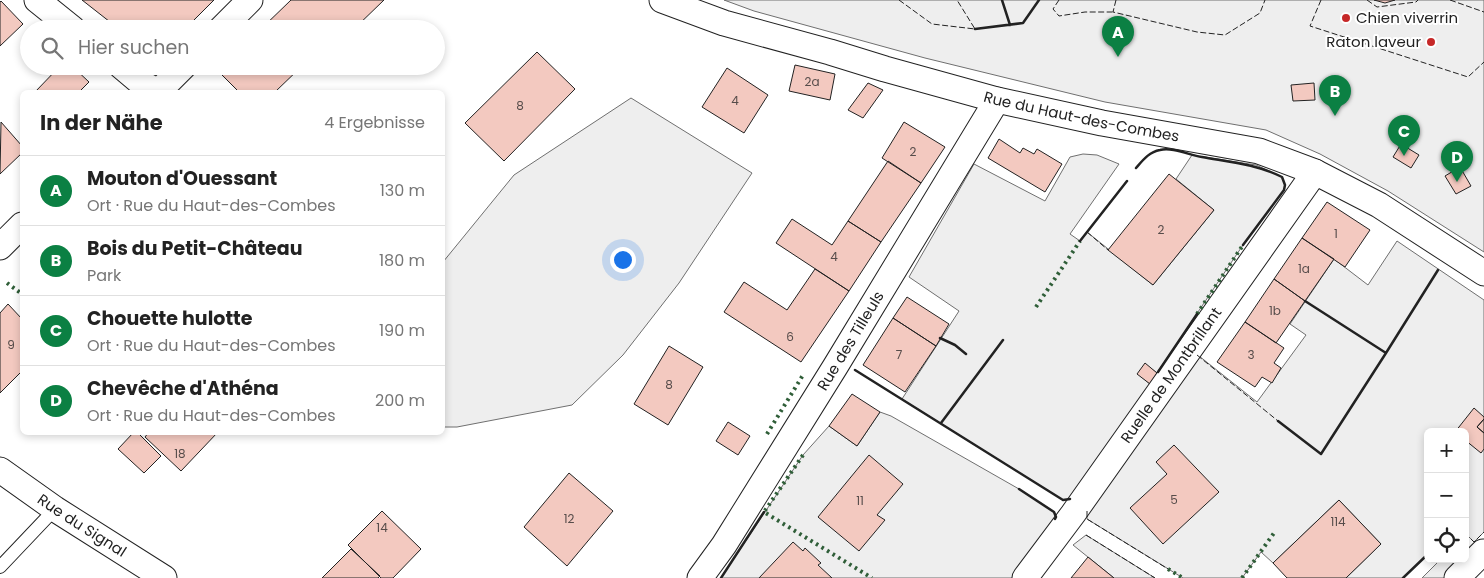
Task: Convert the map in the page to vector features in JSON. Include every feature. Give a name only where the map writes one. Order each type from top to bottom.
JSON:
[{"type":"street","points":[[37,0],[62,20]]},
{"type":"street","points":[[230,20],[250,0]]},
{"type":"street","name":"Rue du Haut-des-Combes","points":[[662,0],[724,23],[997,100],[1102,123],[1259,151],[1314,172],[1380,205],[1484,273]]},
{"type":"street","points":[[131,75],[154,90]]},
{"type":"street","points":[[160,90],[175,75]]},
{"type":"street","name":"Rue des Tilleuls","points":[[700,578],[724,545],[830,375],[997,100]]},
{"type":"street","name":"Ruelle de Montbrillant","points":[[1025,578],[1073,514],[1314,172]]},
{"type":"street","points":[[0,247],[20,227]]},
{"type":"street","name":"Rue du Signal","points":[[0,470],[55,509],[164,578]]},
{"type":"street","points":[[1457,578],[1483,552]]},
{"type":"lane","points":[[0,567],[55,509]]},
{"type":"shaded area","points":[[724,0],[1484,0],[1484,252],[1388,191],[1320,154],[1266,130],[1105,102],[925,58],[754,11]]},
{"type":"shaded area","points":[[631,98],[752,173],[679,283],[623,355],[572,405],[457,427],[445,427],[445,260],[514,175]]},
{"type":"shaded area","points":[[1083,154],[1097,155],[1119,164],[1070,234],[1080,241],[1087,232],[1153,285],[1214,210],[1176,179],[1192,155],[1256,165],[1282,177],[1285,185],[1284,190],[1243,245],[1157,373],[1145,364],[1138,374],[1150,384],[1071,499],[1063,500],[902,399],[959,311],[909,277],[974,164],[1045,201],[1070,157]]},
{"type":"shaded area","points":[[1397,241],[1484,300],[1484,532],[1474,542],[1469,537],[1469,428],[1424,428],[1424,558],[1403,578],[1346,578],[1381,544],[1339,500],[1273,563],[1261,552],[1242,578],[1183,578],[1087,519],[1087,511],[1194,352],[1257,402],[1306,335],[1290,324],[1334,259],[1368,285]]},
{"type":"shaded area","points":[[880,412],[891,416],[1019,489],[1054,512],[1056,517],[1012,578],[721,578],[803,455],[829,426],[857,446]]},
{"type":"shaded area","points":[[1086,535],[1155,578],[1114,578],[1073,545]]},
{"type":"shaded area","points":[[1437,563],[1461,563],[1446,578],[1422,578]]},
{"type":"building","points":[[82,0],[214,0],[194,20],[108,20]]},
{"type":"building","points":[[291,0],[384,0],[363,20],[270,20]]},
{"type":"building","points":[[1374,0],[1395,0],[1385,3]]},
{"type":"building","points":[[0,2],[20,21],[20,27],[0,46]]},
{"type":"building","points":[[537,52],[575,89],[504,161],[465,123]]},
{"type":"building","points":[[795,65],[835,74],[830,100],[789,91]]},
{"type":"building","points":[[727,68],[768,95],[744,133],[702,107]]},
{"type":"building","points":[[51,75],[82,75],[89,82],[81,90],[37,90]]},
{"type":"building","points":[[222,75],[293,75],[277,90],[237,90]]},
{"type":"building","points":[[868,83],[883,90],[863,118],[848,110]]},
{"type":"building","points":[[1314,83],[1315,100],[1293,101],[1291,85]]},
{"type":"building","points":[[1,122],[20,144],[20,155],[0,174]]},
{"type":"building","points":[[904,122],[945,147],[921,183],[882,158]]},
{"type":"building","points":[[999,139],[1020,153],[1023,148],[1034,154],[1037,149],[1062,164],[1045,192],[988,158]]},
{"type":"building","points":[[1401,144],[1419,155],[1411,168],[1393,157]]},
{"type":"building","points":[[888,161],[921,183],[881,242],[848,221]]},
{"type":"building","points":[[1460,167],[1471,186],[1456,194],[1445,176]]},
{"type":"building","points":[[1169,174],[1214,210],[1153,285],[1108,250]]},
{"type":"building","points":[[1327,202],[1370,230],[1345,267],[1302,238]]},
{"type":"building","points":[[792,219],[832,245],[848,221],[881,242],[849,291],[776,243]]},
{"type":"building","points":[[1302,238],[1334,259],[1305,301],[1274,279]]},
{"type":"building","points":[[815,269],[849,291],[801,362],[724,312],[744,282],[787,310]]},
{"type":"building","points":[[1274,279],[1305,301],[1276,343],[1245,322]]},
{"type":"building","points":[[907,297],[949,324],[936,346],[893,318]]},
{"type":"building","points":[[8,304],[20,317],[20,373],[0,393],[0,313]]},
{"type":"building","points":[[893,318],[936,346],[905,392],[863,365]]},
{"type":"building","points":[[1245,322],[1284,348],[1274,363],[1281,368],[1272,383],[1262,377],[1255,387],[1217,362]]},
{"type":"building","points":[[669,346],[703,367],[668,425],[634,404]]},
{"type":"building","points":[[1145,363],[1157,373],[1150,384],[1137,374]]},
{"type":"building","points":[[852,394],[880,412],[857,446],[829,426]]},
{"type":"building","points":[[1474,408],[1484,417],[1477,427],[1484,433],[1484,449],[1481,453],[1469,443],[1469,428],[1458,428]]},
{"type":"building","points":[[1484,419],[1484,433],[1477,427]]},
{"type":"building","points":[[728,422],[750,436],[738,455],[716,441]]},
{"type":"building","points":[[131,435],[140,435],[161,456],[144,473],[118,449]]},
{"type":"building","points":[[147,435],[215,435],[181,471],[145,437]]},
{"type":"building","points":[[1174,445],[1219,492],[1163,544],[1130,508],[1167,474],[1156,462]]},
{"type":"building","points":[[869,455],[903,484],[877,515],[885,520],[859,551],[818,517]]},
{"type":"building","points":[[569,473],[613,511],[567,566],[524,527]]},
{"type":"building","points":[[1339,500],[1381,544],[1346,578],[1287,578],[1273,563]]},
{"type":"building","points":[[382,511],[421,549],[393,578],[381,578],[348,545]]},
{"type":"building","points":[[793,542],[803,551],[805,548],[821,563],[818,565],[832,578],[759,578]]},
{"type":"building","points":[[351,549],[380,576],[378,578],[322,578]]},
{"type":"building","points":[[1088,557],[1114,578],[1071,578]]},
{"type":"hedge","points":[[1036,307],[1080,241]]},
{"type":"hedge","points":[[1197,314],[1243,245]]},
{"type":"hedge","points":[[7,283],[20,293]]},
{"type":"hedge","points":[[767,434],[803,375]]},
{"type":"hedge","points":[[803,455],[764,512],[872,578]]},
{"type":"hedge","points":[[1242,578],[1274,533]]},
{"type":"hedge","points":[[1168,569],[1183,578]]},
{"type":"fence","points":[[899,0],[932,24],[975,29],[957,0]]},
{"type":"fence","points":[[1059,0],[1053,9],[1059,16],[1085,12],[1113,12]]},
{"type":"fence","points":[[1116,0],[1113,12],[1197,32],[1225,35],[1260,13],[1265,0]]},
{"type":"fence","points":[[1321,0],[1310,26],[1468,77],[1484,62]]},
{"type":"fence","points":[[1367,0],[1377,7],[1416,2],[1418,0]]},
{"type":"fence","points":[[1450,0],[1484,12]]},
{"type":"fence","points":[[1087,232],[1108,250]]},
{"type":"fence","points":[[1197,355],[1278,421]]},
{"type":"fence","points":[[1087,511],[1087,519],[1168,569]]},
{"type":"fence","points":[[1469,537],[1474,542],[1484,532]]},
{"type":"fence","points":[[1086,535],[1155,578]]},
{"type":"wall","points":[[1002,0],[1010,25]]},
{"type":"wall","points":[[975,29],[1023,23],[1039,0]]},
{"type":"wall","points":[[1136,168],[1146,157],[1165,149],[1253,166],[1282,177],[1285,185],[1284,190],[1243,245]]},
{"type":"wall","points":[[1080,241],[1127,181]]},
{"type":"wall","points":[[1278,421],[1321,454],[1438,270]]},
{"type":"wall","points":[[1305,301],[1386,353]]},
{"type":"wall","points":[[1158,372],[1197,314]]},
{"type":"wall","points":[[940,338],[955,345],[966,354]]},
{"type":"wall","points":[[941,423],[1003,340]]},
{"type":"wall","points":[[855,370],[1063,500],[1070,499]]},
{"type":"wall","points":[[1019,489],[1054,512],[1055,519]]},
{"type":"wall","points":[[721,578],[764,512]]},
{"type":"wall","points":[[1403,578],[1424,558]]},
{"type":"place","name":"Chien viverrin","points":[[1346,18]]},
{"type":"place","name":"Raton laveur","points":[[1431,42]]},
{"type":"place","name":"Mouton d'Ouessant","points":[[1118,57]]},
{"type":"place","name":"Bois du Petit-Château","points":[[1335,116]]},
{"type":"place","name":"Chouette hulotte","points":[[1404,156]]},
{"type":"place","name":"Chevêche d'Athéna","points":[[1457,182]]}]
